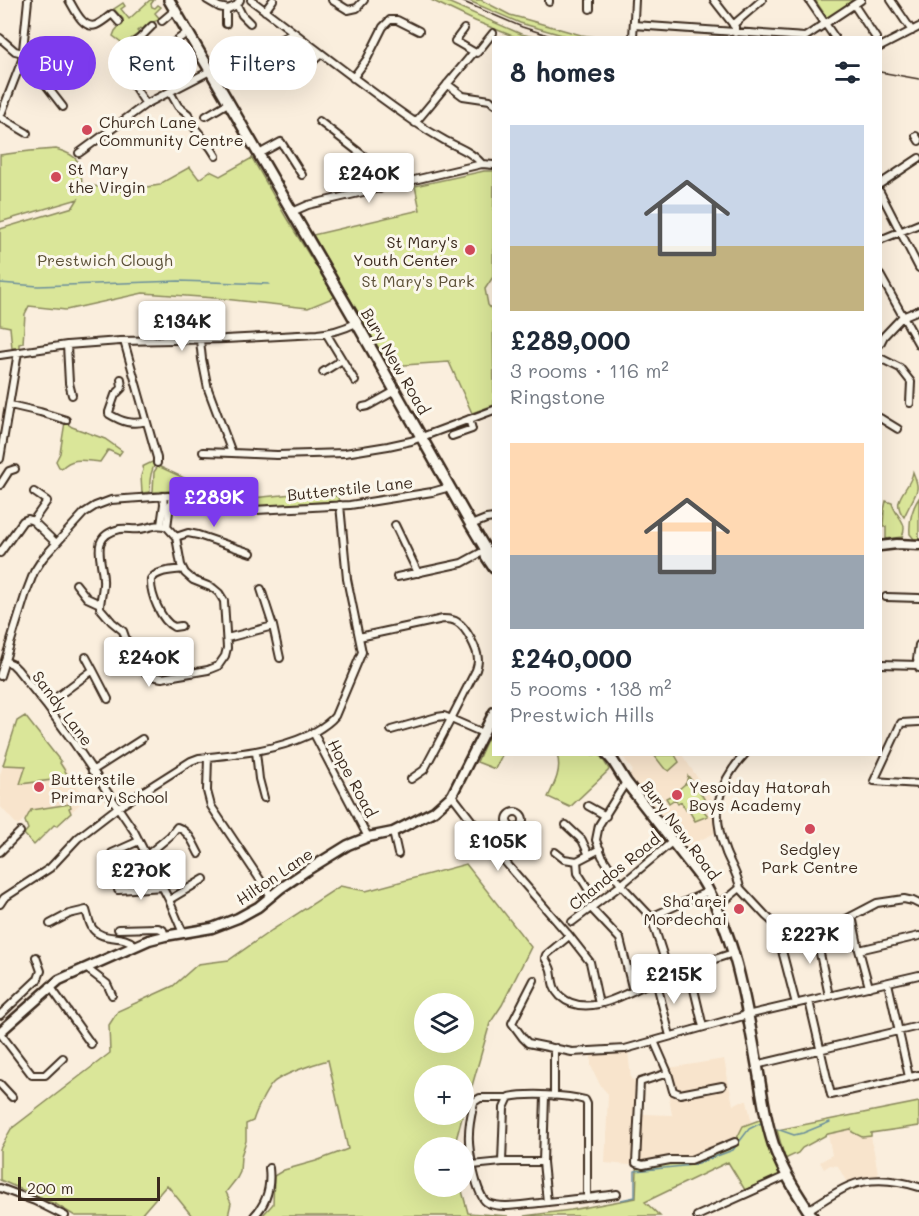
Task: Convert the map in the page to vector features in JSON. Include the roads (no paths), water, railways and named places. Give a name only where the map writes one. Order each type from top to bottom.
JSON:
[{"type":"highway","name":"Bury New Road","points":[[169,0],[209,69]]},
{"type":"highway","name":"Bury New Road","points":[[220,90],[489,553],[486,556],[492,565]]},
{"type":"highway","name":"Bury New Road","points":[[610,757],[626,782],[709,891],[733,953],[747,1015]]},
{"type":"highway","points":[[747,1015],[775,1150],[786,1176],[810,1213]]},
{"type":"main road","points":[[882,546],[919,545]]},
{"type":"main road","name":"Hilton Lane","points":[[0,1033],[50,986],[65,977],[135,945],[165,936],[223,925],[258,907],[306,871],[348,845],[368,837],[393,832],[434,811],[452,795],[492,716]]},
{"type":"street","points":[[24,36],[28,0]]},
{"type":"street","points":[[69,0],[86,25],[92,27],[97,25],[112,14],[119,22]]},
{"type":"street","points":[[207,0],[226,9],[238,2],[242,15],[250,23]]},
{"type":"street","points":[[251,0],[292,33],[415,123],[468,152],[482,164]]},
{"type":"street","points":[[265,11],[273,0]]},
{"type":"street","points":[[332,0],[348,10],[357,8],[364,0]]},
{"type":"street","points":[[590,0],[590,9]]},
{"type":"street","points":[[633,36],[637,0]]},
{"type":"street","points":[[714,0],[733,25],[735,33]]},
{"type":"street","points":[[733,25],[761,0]]},
{"type":"street","points":[[809,0],[834,36]]},
{"type":"street","points":[[807,36],[861,0]]},
{"type":"street","points":[[891,0],[912,31]]},
{"type":"street","points":[[854,5],[875,36]]},
{"type":"street","points":[[226,9],[226,24]]},
{"type":"street","points":[[162,21],[174,10]]},
{"type":"street","points":[[353,78],[367,59],[383,27],[390,20],[397,20],[419,31]]},
{"type":"street","points":[[634,25],[788,36]]},
{"type":"street","points":[[146,104],[128,77],[119,53],[152,26]]},
{"type":"street","points":[[882,45],[919,27]]},
{"type":"street","points":[[464,29],[455,41],[474,52]]},
{"type":"street","points":[[183,36],[188,32]]},
{"type":"street","points":[[287,36],[292,33]]},
{"type":"street","points":[[415,123],[474,52],[477,53],[493,33]]},
{"type":"street","points":[[0,38],[18,54]]},
{"type":"street","points":[[317,58],[321,54]]},
{"type":"street","points":[[18,68],[0,117],[27,133]]},
{"type":"street","points":[[79,153],[146,104],[209,72]]},
{"type":"street","points":[[447,84],[463,96],[492,100]]},
{"type":"street","points":[[50,90],[63,107]]},
{"type":"street","points":[[170,92],[216,156]]},
{"type":"street","points":[[0,96],[6,102]]},
{"type":"street","points":[[206,116],[228,104]]},
{"type":"street","points":[[319,121],[374,164],[380,189]]},
{"type":"street","points":[[259,154],[281,142],[302,175]]},
{"type":"street","points":[[882,183],[919,158]]},
{"type":"street","points":[[292,212],[308,205],[482,164],[492,165]]},
{"type":"street","points":[[882,196],[919,268]]},
{"type":"street","points":[[882,239],[919,224]]},
{"type":"street","points":[[882,279],[919,345]]},
{"type":"street","points":[[882,334],[902,316],[919,310]]},
{"type":"street","points":[[0,355],[67,345],[124,341],[200,340],[326,333],[356,323]]},
{"type":"street","points":[[326,333],[355,381]]},
{"type":"street","points":[[200,340],[208,389],[232,453]]},
{"type":"street","points":[[124,341],[157,463]]},
{"type":"street","points":[[67,345],[72,395]]},
{"type":"street","points":[[0,459],[18,352]]},
{"type":"street","points":[[882,359],[900,368],[911,382],[910,403]]},
{"type":"street","points":[[323,372],[342,360]]},
{"type":"street","points":[[121,379],[122,388],[115,395],[109,414],[127,423],[146,421]]},
{"type":"street","points":[[363,407],[395,391]]},
{"type":"street","points":[[10,405],[32,409],[66,420]]},
{"type":"street","points":[[203,452],[277,455],[345,453],[422,438],[492,411]]},
{"type":"street","points":[[452,436],[472,429],[469,418]]},
{"type":"street","points":[[882,419],[898,429]]},
{"type":"street","points":[[0,484],[9,471],[15,469]]},
{"type":"street","name":"Butterstile Lane","points":[[0,676],[34,572],[56,543],[84,513],[95,506],[111,500],[173,496],[235,511],[340,506],[432,492],[450,487]]},
{"type":"street","points":[[33,521],[47,501],[34,492]]},
{"type":"street","points":[[163,496],[164,526]]},
{"type":"street","points":[[164,526],[173,496]]},
{"type":"street","points":[[0,904],[4,898],[50,868],[78,838],[117,808],[191,761],[199,758],[256,752],[295,741],[325,726],[335,716],[362,650],[347,579],[340,506]]},
{"type":"street","points":[[471,525],[492,518]]},
{"type":"street","points":[[0,553],[23,521],[28,519],[56,543]]},
{"type":"street","points":[[157,524],[164,526],[176,537],[185,573],[192,580],[213,588],[224,601],[227,648],[218,666],[208,670],[162,678],[151,676],[138,667],[123,631],[99,608],[104,588],[99,549],[103,538],[111,532],[122,529],[138,529],[157,524]]},
{"type":"street","points":[[395,525],[418,573]]},
{"type":"street","points":[[176,537],[188,533],[198,535],[250,553]]},
{"type":"street","points":[[397,577],[462,563],[489,553]]},
{"type":"street","points":[[181,625],[174,627],[166,621],[152,593],[151,579],[159,573],[183,569]]},
{"type":"street","points":[[76,584],[87,598],[99,603]]},
{"type":"street","points":[[261,589],[280,658]]},
{"type":"street","points":[[886,597],[919,598]]},
{"type":"street","points":[[359,637],[451,619],[465,629],[477,652],[478,661],[451,719],[424,770],[411,779]]},
{"type":"street","points":[[227,638],[273,626]]},
{"type":"street","points":[[882,664],[919,666],[916,660],[919,645]]},
{"type":"street","name":"Sandy Lane","points":[[0,651],[46,705],[74,743],[139,841],[163,887],[183,933]]},
{"type":"street","points":[[86,657],[108,699]]},
{"type":"street","points":[[46,705],[93,670]]},
{"type":"street","points":[[391,730],[444,716],[483,733]]},
{"type":"street","points":[[919,722],[901,723],[874,781],[919,784]]},
{"type":"street","name":"Hope Road","points":[[313,732],[368,837]]},
{"type":"street","points":[[92,771],[142,739]]},
{"type":"street","points":[[256,752],[264,798]]},
{"type":"street","points":[[744,756],[724,784],[720,794],[717,805],[718,821],[722,841],[738,877],[740,888],[775,924],[815,930],[835,925],[877,903],[903,899],[919,904]]},
{"type":"street","points":[[208,757],[207,791],[211,806],[271,897]]},
{"type":"street","points":[[626,782],[600,825],[596,840],[602,856],[621,885],[651,917],[669,973]]},
{"type":"street","points":[[452,795],[488,842],[568,930],[590,962],[599,1004],[633,991],[669,973],[733,953]]},
{"type":"street","points":[[588,806],[606,816]]},
{"type":"street","points":[[488,842],[509,825]]},
{"type":"street","points":[[566,825],[582,840],[589,855]]},
{"type":"street","points":[[147,855],[170,836],[177,827],[185,830],[199,854]]},
{"type":"street","points":[[0,852],[20,832]]},
{"type":"street","points":[[393,832],[398,854]]},
{"type":"street","points":[[112,853],[139,841]]},
{"type":"street","name":"Chandos Road","points":[[599,1004],[570,1003],[559,995],[554,988],[551,970],[545,956],[590,907],[621,885],[673,841]]},
{"type":"street","points":[[555,852],[564,860],[577,861],[600,849]]},
{"type":"street","points":[[577,861],[578,873],[590,892]]},
{"type":"street","points":[[169,900],[204,879]]},
{"type":"street","points":[[118,890],[163,887]]},
{"type":"street","points":[[715,904],[728,898],[740,888]]},
{"type":"street","points":[[651,917],[709,891]]},
{"type":"street","points":[[84,902],[91,927],[95,932],[107,937],[129,939],[135,945]]},
{"type":"street","points":[[590,907],[620,939],[633,991]]},
{"type":"street","points":[[50,924],[69,914],[86,910]]},
{"type":"street","points":[[852,916],[869,987]]},
{"type":"street","points":[[775,924],[796,1004]]},
{"type":"street","points":[[118,929],[158,928],[163,930],[165,936]]},
{"type":"street","points":[[815,930],[829,996]]},
{"type":"street","points":[[859,950],[919,936]]},
{"type":"street","points":[[0,1015],[38,979],[41,971],[36,957]]},
{"type":"street","points":[[86,968],[107,984],[112,995]]},
{"type":"street","points":[[690,968],[703,1027]]},
{"type":"street","points":[[534,980],[512,1023],[528,1042],[572,1052],[625,1049],[747,1015],[919,975]]},
{"type":"street","points":[[656,980],[670,1036]]},
{"type":"street","points":[[888,983],[909,1077]]},
{"type":"street","points":[[50,986],[92,1044]]},
{"type":"street","points":[[809,1001],[831,1095],[919,1075]]},
{"type":"street","points":[[756,1065],[919,1026]]},
{"type":"street","points":[[0,1033],[32,1076],[45,1075],[63,1058]]},
{"type":"street","points":[[654,1041],[668,1072],[673,1091],[676,1093],[688,1093],[722,1086]]},
{"type":"street","points":[[554,1096],[554,1052],[556,1048]]},
{"type":"street","points":[[668,1072],[640,1082],[636,1160],[638,1164],[691,1160],[735,1142]]},
{"type":"street","points":[[0,1084],[12,1097]]},
{"type":"street","points":[[469,1137],[474,1102],[480,1098],[508,1098],[519,1095],[585,1100],[587,1104],[587,1198]]},
{"type":"street","points":[[545,1096],[543,1162],[547,1202]]},
{"type":"street","points":[[502,1162],[504,1108],[508,1098]]},
{"type":"street","points":[[474,1165],[543,1162]]},
{"type":"street","points":[[254,1216],[261,1209],[267,1196],[269,1168]]},
{"type":"street","points":[[474,1174],[484,1201],[489,1204],[508,1206],[617,1194]]},
{"type":"street","points":[[696,1216],[786,1176]]},
{"type":"street","points":[[810,1213],[841,1190],[856,1184],[894,1181],[919,1187]]},
{"type":"street","points":[[0,1188],[35,1201],[65,1216]]},
{"type":"waterway","points":[[0,283],[38,286],[179,281],[269,284]]},
{"type":"waterway","points":[[777,1129],[794,1135],[830,1122]]},
{"type":"waterway","points":[[621,1200],[635,1197],[635,1171],[693,1165],[733,1150],[749,1129],[761,1123]]},
{"type":"tram line","points":[[459,0],[522,27],[551,36]]},
{"type":"tram line","points":[[882,72],[919,79]]},
{"type":"place","name":"Church Lane Community Centre","points":[[87,130]]},
{"type":"place","name":"St Mary the Virgin","points":[[56,177]]},
{"type":"place","name":"St Mary's Youth Center","points":[[470,250]]},
{"type":"place","name":"Butterstile Primary School","points":[[39,787]]},
{"type":"place","name":"Yesoiday Hatorah Boys Academy","points":[[677,795]]},
{"type":"place","name":"Sedgley Park Centre","points":[[810,829]]},
{"type":"place","name":"Sha'arei Mordechai","points":[[739,909]]},
{"type":"park label","name":"Prestwich Clough","points":[[105,259]]},
{"type":"park label","name":"St Mary's Park","points":[[418,280]]}]
